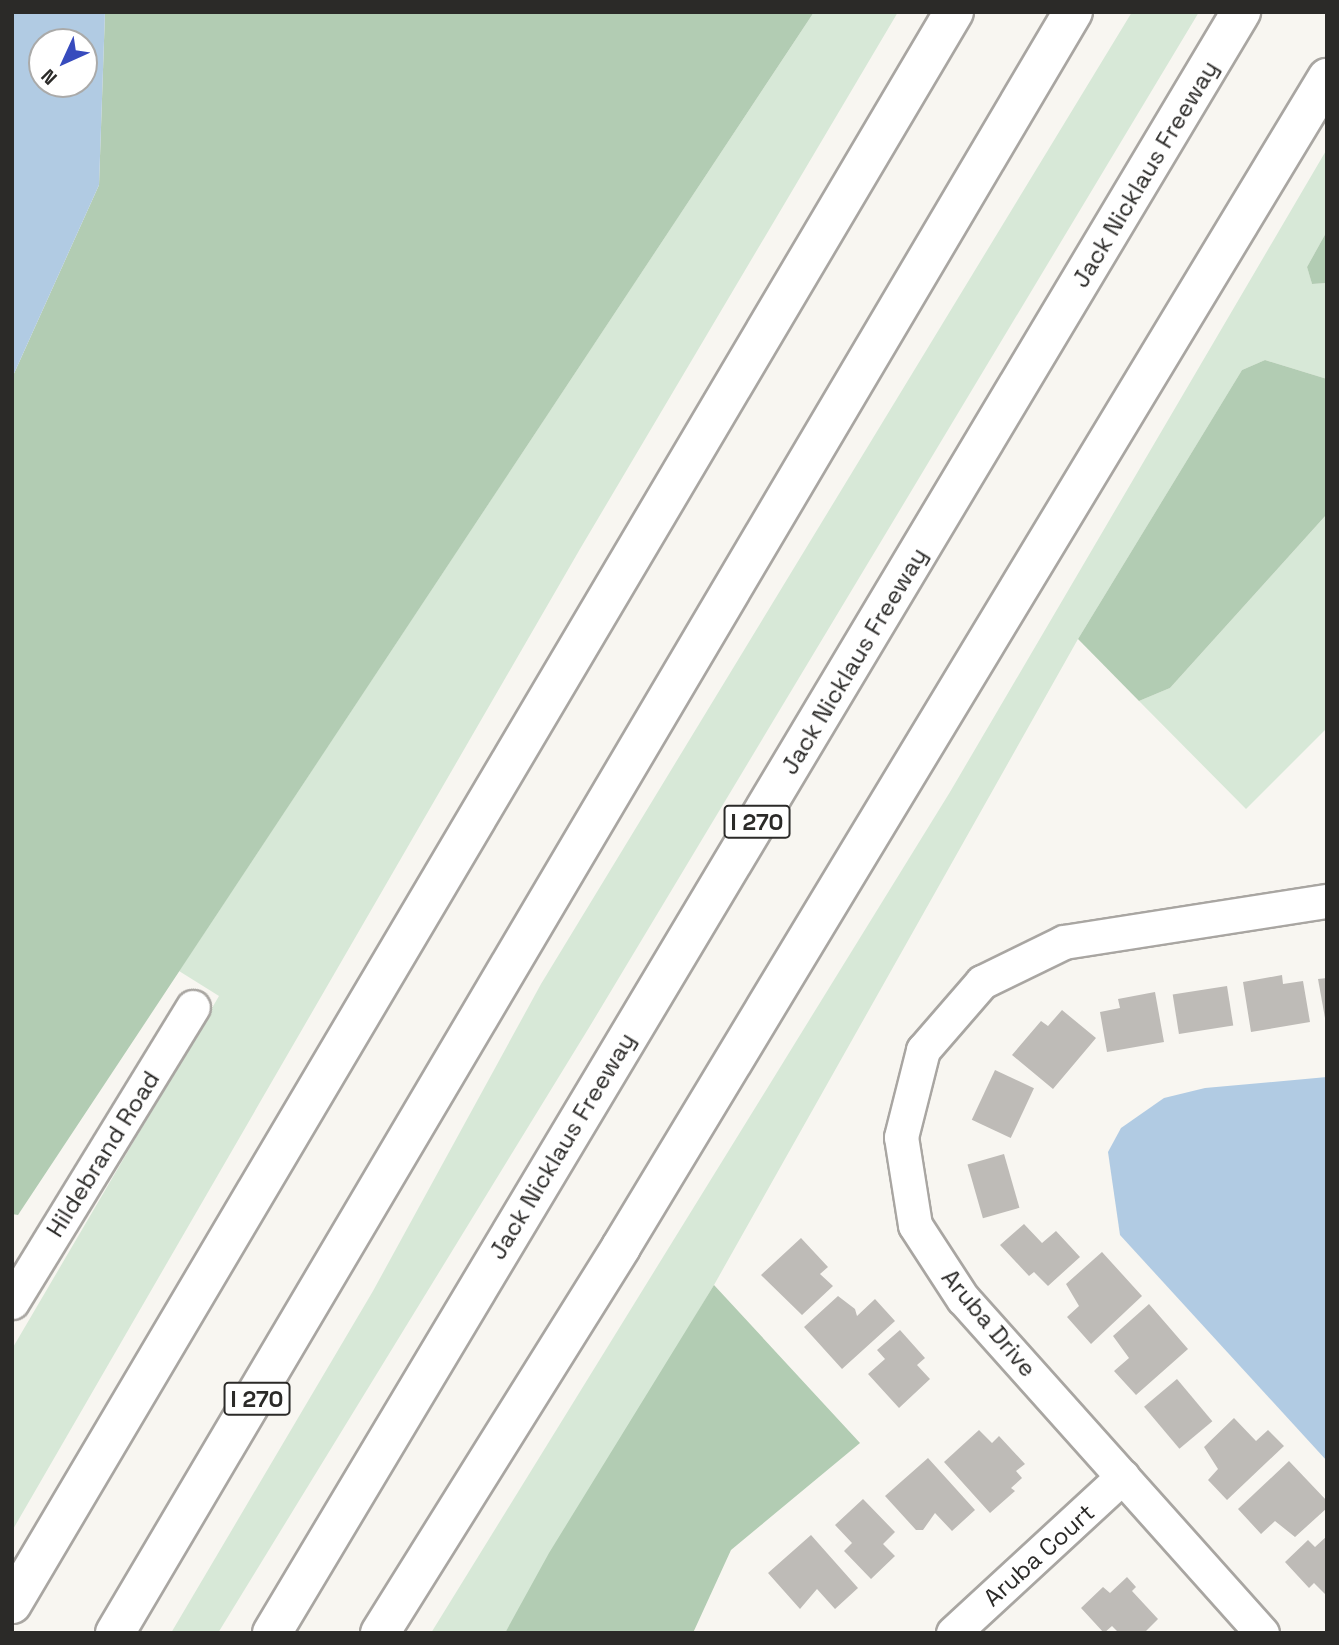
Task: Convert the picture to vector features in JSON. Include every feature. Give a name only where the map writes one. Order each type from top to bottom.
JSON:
[{"type":"highway","points":[[12,1604],[954,12]]},
{"type":"highway","name":"I 270","points":[[115,1633],[247,1416],[392,1162],[1073,12]]},
{"type":"highway","name":"Jack Nicklaus Freeway","points":[[272,1633],[1241,12]]},
{"type":"highway","points":[[380,1633],[628,1235],[1327,78]]},
{"type":"street","name":"Aruba Drive","points":[[1262,1633],[964,1299],[915,1225],[901,1137],[923,1050],[982,982],[1063,942],[1327,901]]},
{"type":"street","name":"Hildebrand Road","points":[[12,1302],[193,1007]]},
{"type":"street","name":"Aruba Court","points":[[953,1633],[1123,1476]]},
{"type":"green space","points":[[105,12],[814,12],[18,1215],[12,1214],[12,378],[99,185]]},
{"type":"green space","points":[[814,12],[898,12],[580,549],[12,1531],[12,1349],[219,996],[179,971]]},
{"type":"green space","points":[[1132,12],[1199,12],[590,1026],[218,1633],[171,1633],[373,1291],[541,984]]},
{"type":"green space","points":[[1327,149],[1327,231],[1307,267],[1312,284],[1327,283],[1327,379],[1265,360],[1242,370],[1078,639],[714,1285],[505,1633],[431,1633],[950,792]]},
{"type":"green space","points":[[1327,231],[1327,283],[1312,284],[1307,267]]},
{"type":"green space","points":[[1265,360],[1327,379],[1327,514],[1170,688],[1139,701],[1078,639],[1242,370]]},
{"type":"green space","points":[[1327,514],[1327,728],[1246,809],[1139,701],[1170,688]]},
{"type":"green space","points":[[714,1285],[860,1443],[731,1550],[693,1633],[505,1633],[549,1553]]},
{"type":"water","points":[[105,12],[99,185],[12,378],[12,13]]},
{"type":"water","points":[[1327,1077],[1327,1461],[1120,1235],[1108,1152],[1121,1128],[1164,1098],[1205,1088]]},
{"type":"building","points":[[1282,975],[1283,984],[1303,981],[1310,1022],[1251,1032],[1243,982]]},
{"type":"building","points":[[1327,978],[1327,1018],[1325,1018],[1318,979]]},
{"type":"building","points":[[1227,986],[1233,1026],[1179,1034],[1173,995]]},
{"type":"building","points":[[1155,992],[1164,1042],[1107,1052],[1100,1012],[1120,1008],[1118,999]]},
{"type":"building","points":[[1062,1010],[1096,1038],[1053,1089],[1012,1055],[1041,1021],[1048,1026]]},
{"type":"building","points":[[995,1070],[1034,1088],[1011,1138],[972,1120]]},
{"type":"building","points":[[1004,1154],[1019,1208],[983,1218],[967,1164]]},
{"type":"building","points":[[1024,1224],[1042,1243],[1056,1231],[1080,1257],[1048,1286],[1034,1272],[1029,1276],[1000,1245]]},
{"type":"building","points":[[801,1238],[828,1267],[820,1274],[833,1286],[802,1315],[761,1275]]},
{"type":"building","points":[[1102,1252],[1142,1296],[1091,1344],[1067,1317],[1079,1306],[1066,1284]]},
{"type":"building","points":[[838,1296],[855,1309],[857,1316],[875,1299],[895,1321],[842,1369],[804,1327]]},
{"type":"building","points":[[1149,1304],[1188,1349],[1136,1395],[1114,1371],[1129,1358],[1113,1336]]},
{"type":"building","points":[[900,1330],[925,1358],[917,1365],[930,1379],[899,1408],[868,1374],[885,1359],[877,1350]]},
{"type":"building","points":[[1177,1379],[1212,1421],[1179,1449],[1144,1407]]},
{"type":"building","points":[[1234,1418],[1256,1441],[1268,1430],[1284,1446],[1227,1500],[1208,1480],[1218,1469],[1204,1447]]},
{"type":"building","points":[[979,1430],[992,1443],[999,1436],[1025,1464],[1016,1471],[1022,1478],[1011,1488],[1015,1491],[990,1513],[944,1462]]},
{"type":"building","points":[[928,1458],[975,1510],[952,1531],[935,1513],[923,1530],[916,1530],[885,1496]]},
{"type":"building","points":[[1289,1461],[1327,1501],[1327,1508],[1295,1537],[1275,1521],[1261,1534],[1238,1509]]},
{"type":"building","points":[[863,1499],[895,1532],[883,1544],[895,1556],[871,1579],[844,1551],[852,1543],[835,1525]]},
{"type":"building","points":[[811,1535],[858,1588],[835,1609],[817,1589],[800,1609],[768,1573]]},
{"type":"building","points":[[1327,1536],[1327,1596],[1314,1583],[1309,1588],[1285,1562],[1308,1540],[1315,1547]]},
{"type":"building","points":[[1127,1577],[1136,1587],[1132,1591],[1158,1619],[1144,1633],[1119,1633],[1112,1626],[1104,1633],[1081,1608],[1103,1587],[1110,1593]]}]
